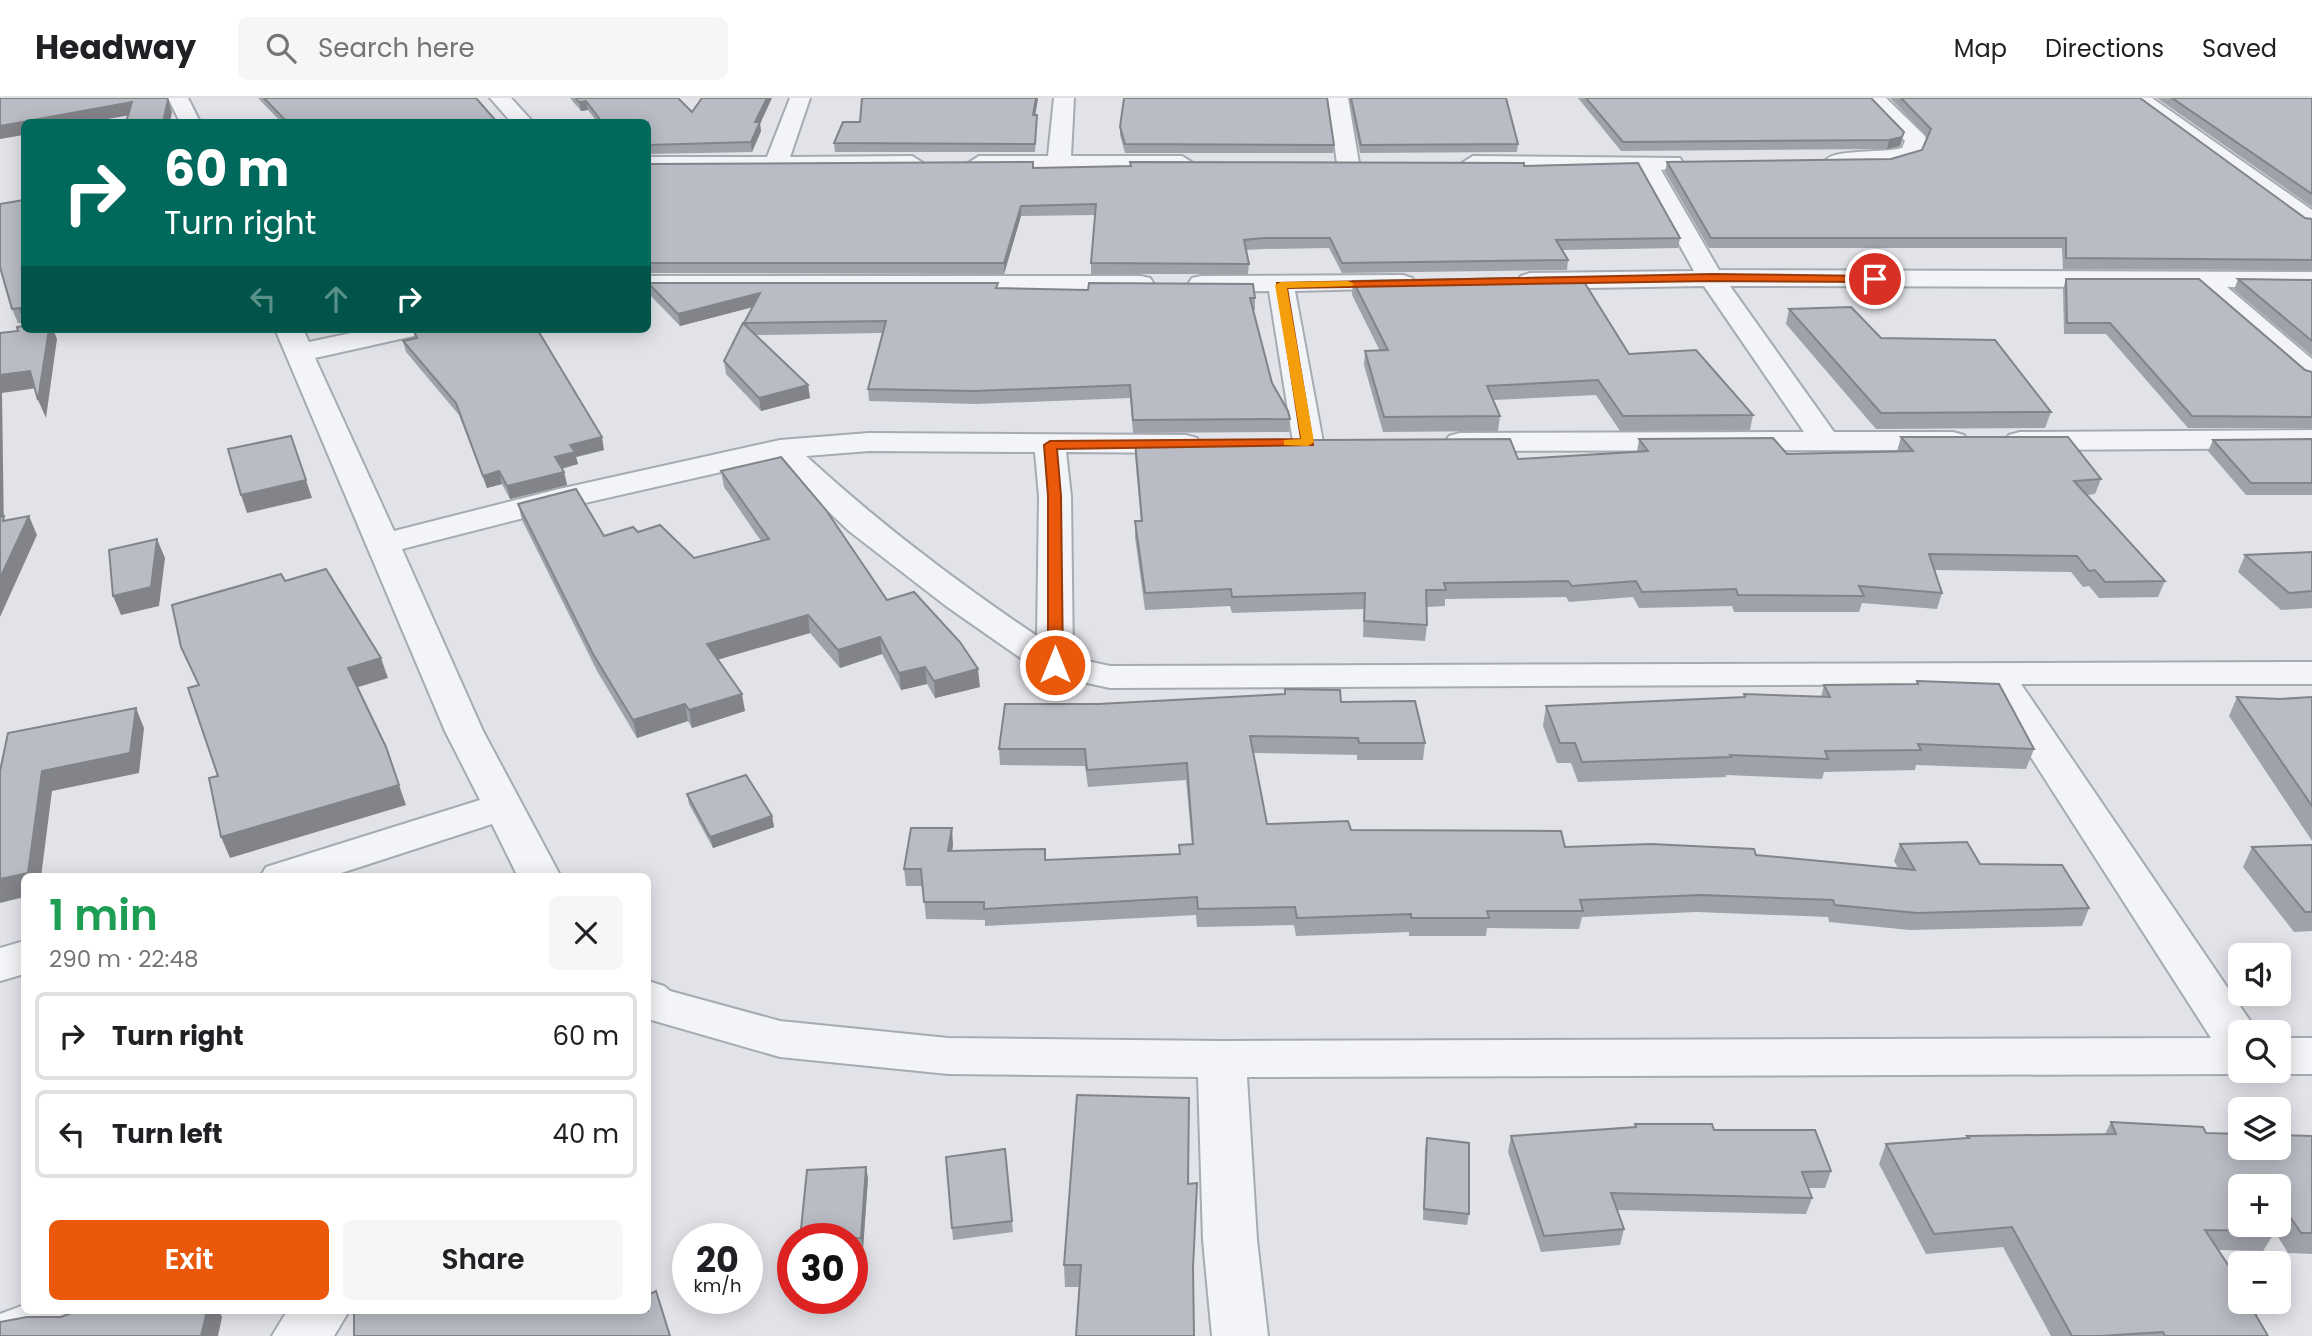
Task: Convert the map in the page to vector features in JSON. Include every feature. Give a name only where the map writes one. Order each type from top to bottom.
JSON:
[{"type":"street","points":[[178,98],[188,119]]},
{"type":"street","points":[[500,98],[519,119]]},
{"type":"street","points":[[777,161],[800,98]]},
{"type":"street","points":[[1059,162],[1065,98]]},
{"type":"street","points":[[1338,98],[1348,163]]},
{"type":"street","points":[[1808,161],[1889,159],[1911,152],[1916,140],[1874,98]]},
{"type":"street","points":[[2137,98],[2312,221]]},
{"type":"street","points":[[651,164],[777,161],[1210,163]]},
{"type":"street","points":[[1457,163],[1700,162]]},
{"type":"street","points":[[1321,163],[1375,163]]},
{"type":"street","points":[[1646,163],[1711,278],[1826,442]]},
{"type":"street","points":[[1503,281],[1711,278],[2205,282],[2312,280]]},
{"type":"street","points":[[651,284],[1281,285],[1433,282]]},
{"type":"street","points":[[2205,282],[2312,373]]},
{"type":"street","points":[[1281,285],[1309,442]]},
{"type":"street","points":[[370,333],[293,341],[464,731],[538,873]]},
{"type":"street","points":[[1434,442],[2312,439]]},
{"type":"street","points":[[383,544],[572,496],[780,449],[869,442],[1219,444]]},
{"type":"street","points":[[1050,445],[1055,496],[1055,665]]},
{"type":"street","points":[[780,449],[861,524],[958,599],[1055,665],[1123,677],[2312,673]]},
{"type":"street","points":[[1994,673],[2228,1026]]},
{"type":"street","points":[[294,873],[502,807]]},
{"type":"street","points":[[0,965],[21,958]]},
{"type":"street","points":[[651,1005],[780,1039],[948,1056],[1222,1059],[2228,1056]]},
{"type":"street","points":[[2291,1056],[2312,1056]]},
{"type":"street","points":[[1222,1059],[1230,1240],[1241,1336]]},
{"type":"street","points":[[9,1336],[68,1314]]},
{"type":"street","points":[[300,1336],[318,1314]]},
{"type":"building","points":[[0,98],[168,100],[164,119],[127,119],[132,102],[38,119],[21,119],[21,122],[0,126]]},
{"type":"building","points":[[264,98],[476,98],[494,119],[284,119]]},
{"type":"building","points":[[576,98],[678,98],[692,112],[702,98],[767,98],[755,122],[760,122],[751,142],[651,145],[651,119],[600,119],[586,101],[579,102]]},
{"type":"building","points":[[862,98],[1036,98],[1033,115],[1037,115],[1035,144],[834,143],[843,122],[860,122]]},
{"type":"building","points":[[1124,98],[1327,98],[1334,145],[1125,144],[1120,127]]},
{"type":"building","points":[[1351,98],[1506,98],[1518,144],[1361,145]]},
{"type":"building","points":[[1586,98],[1871,98],[1904,132],[1902,137],[1889,140],[1623,142]]},
{"type":"building","points":[[1901,98],[2140,98],[2305,218],[2312,219],[2312,260],[2066,258],[2066,238],[1711,238],[1667,162],[1891,159],[1922,150],[1931,129]]},
{"type":"building","points":[[2172,98],[2312,98],[2312,194]]},
{"type":"building","points":[[1033,162],[1033,168],[1131,166],[1130,162],[1524,163],[1524,166],[1638,163],[1680,238],[1556,240],[1568,260],[1342,263],[1330,238],[1264,238],[1244,240],[1249,264],[1091,263],[1096,204],[1021,206],[1004,263],[651,263],[651,164]]},
{"type":"building","points":[[21,200],[21,312],[20,308],[12,309],[0,267],[0,204]]},
{"type":"building","points":[[1581,277],[1629,354],[1696,350],[1753,415],[1623,416],[1598,380],[1487,386],[1500,416],[1384,417],[1365,351],[1388,350],[1353,281]]},
{"type":"building","points":[[2066,279],[2199,279],[2305,370],[2312,372],[2312,417],[2192,416],[2110,323],[2067,323]]},
{"type":"building","points":[[2238,279],[2312,280],[2312,341]]},
{"type":"building","points":[[651,283],[998,283],[996,288],[1088,290],[1089,283],[1253,284],[1255,298],[1250,298],[1272,383],[1290,419],[1133,420],[1130,385],[975,391],[868,389],[886,321],[744,323],[760,293],[678,314]]},
{"type":"building","points":[[1851,307],[1881,338],[1995,340],[2051,412],[1881,413],[1789,309]]},
{"type":"building","points":[[743,323],[808,385],[759,398],[724,361]]},
{"type":"building","points":[[21,326],[21,333],[48,333],[38,400],[30,371],[0,375],[0,333],[18,331],[17,327]]},
{"type":"building","points":[[415,333],[539,333],[602,437],[570,445],[575,452],[555,457],[564,472],[507,486],[499,471],[483,476],[456,403],[403,341],[417,338]]},
{"type":"building","points":[[291,436],[306,480],[241,495],[228,449]]},
{"type":"building","points":[[1901,437],[2068,437],[2101,479],[2074,481],[2165,581],[2105,582],[2095,570],[2089,571],[2077,556],[1929,554],[1942,593],[1859,586],[1864,596],[1738,595],[1736,589],[1642,592],[1636,581],[1572,586],[1568,581],[1444,583],[1446,590],[1426,590],[1427,625],[1364,621],[1365,593],[1232,597],[1231,589],[1145,593],[1135,521],[1142,521],[1135,441],[1510,439],[1518,459],[1648,451],[1639,439],[1773,438],[1787,454],[1913,451]]},
{"type":"building","points":[[2312,439],[2312,483],[2251,483],[2213,440]]},
{"type":"building","points":[[781,457],[826,510],[887,600],[914,592],[960,642],[978,669],[934,681],[925,667],[899,673],[880,637],[838,650],[808,615],[707,644],[742,694],[689,710],[685,704],[633,720],[593,654],[518,504],[576,489],[604,536],[633,527],[638,532],[660,525],[694,558],[769,539],[721,471]]},
{"type":"building","points":[[4,516],[3,521],[29,516],[0,578],[0,517]]},
{"type":"building","points":[[157,539],[151,587],[113,596],[109,550]]},
{"type":"building","points":[[2312,552],[2312,591],[2289,593],[2245,555]]},
{"type":"building","points":[[326,569],[381,658],[348,668],[386,747],[399,785],[221,837],[209,778],[218,776],[188,688],[199,685],[181,647],[172,605],[281,574],[285,581]]},
{"type":"building","points":[[1917,681],[1999,684],[2034,749],[1918,744],[1921,750],[1825,751],[1828,759],[1730,755],[1731,757],[1582,762],[1575,743],[1560,743],[1546,706],[1745,697],[1744,694],[1830,697],[1824,685],[1918,684]]},
{"type":"building","points":[[1285,689],[1340,690],[1341,702],[1415,701],[1425,743],[1359,743],[1358,738],[1250,736],[1267,824],[1348,821],[1351,830],[1561,831],[1565,847],[1651,844],[1754,849],[1756,855],[1915,870],[1900,844],[1967,842],[1980,864],[2062,865],[2089,908],[1917,913],[1835,905],[1833,900],[1701,895],[1580,900],[1583,911],[1487,911],[1489,918],[1411,918],[1411,914],[1297,918],[1295,907],[1198,909],[1197,897],[984,909],[984,902],[924,902],[921,869],[904,869],[911,828],[952,828],[948,851],[1045,849],[1045,860],[1180,854],[1179,845],[1193,844],[1187,763],[1087,770],[1085,749],[999,749],[1005,704],[1098,704],[1285,694]]},
{"type":"building","points":[[2237,697],[2312,697],[2312,806]]},
{"type":"building","points":[[136,708],[130,753],[42,771],[28,873],[0,879],[0,771],[8,733]]},
{"type":"building","points":[[746,775],[772,816],[710,837],[687,794]]},
{"type":"building","points":[[2312,845],[2312,912],[2305,912],[2252,847]]},
{"type":"building","points":[[1077,1095],[1189,1098],[1188,1184],[1197,1183],[1193,1268],[1194,1336],[1076,1336],[1081,1265],[1064,1265]]},
{"type":"building","points":[[2111,1122],[2203,1127],[2206,1133],[2228,1134],[2228,1160],[2291,1160],[2291,1135],[2312,1136],[2312,1233],[2301,1233],[2291,1218],[2291,1174],[2228,1174],[2228,1230],[2205,1230],[2228,1265],[2228,1314],[2255,1314],[2268,1336],[2165,1336],[2163,1332],[2072,1336],[2012,1227],[1934,1234],[1886,1144],[1969,1138],[1967,1136],[2116,1134]]},
{"type":"building","points":[[1635,1124],[1712,1124],[1714,1130],[1815,1130],[1831,1171],[1802,1172],[1812,1198],[1611,1193],[1624,1229],[1544,1236],[1511,1136],[1636,1127]]},
{"type":"building","points":[[1427,1138],[1469,1143],[1469,1214],[1424,1209]]},
{"type":"building","points":[[1005,1149],[1012,1221],[952,1228],[946,1157]]},
{"type":"building","points":[[866,1167],[862,1223],[802,1223],[807,1170]]},
{"type":"building","points":[[656,1291],[670,1336],[354,1336],[354,1314],[651,1314],[651,1294]]},
{"type":"building","points":[[68,1314],[206,1314],[201,1336],[0,1336],[0,1322],[27,1317],[61,1317]]},
{"type":"slow traffic","points":[[1289,443],[1308,442],[1281,285],[1348,284]]},
{"type":"route","points":[[1055,665],[1055,496],[1050,445],[1308,442],[1281,285],[1711,278],[1875,279]]}]
